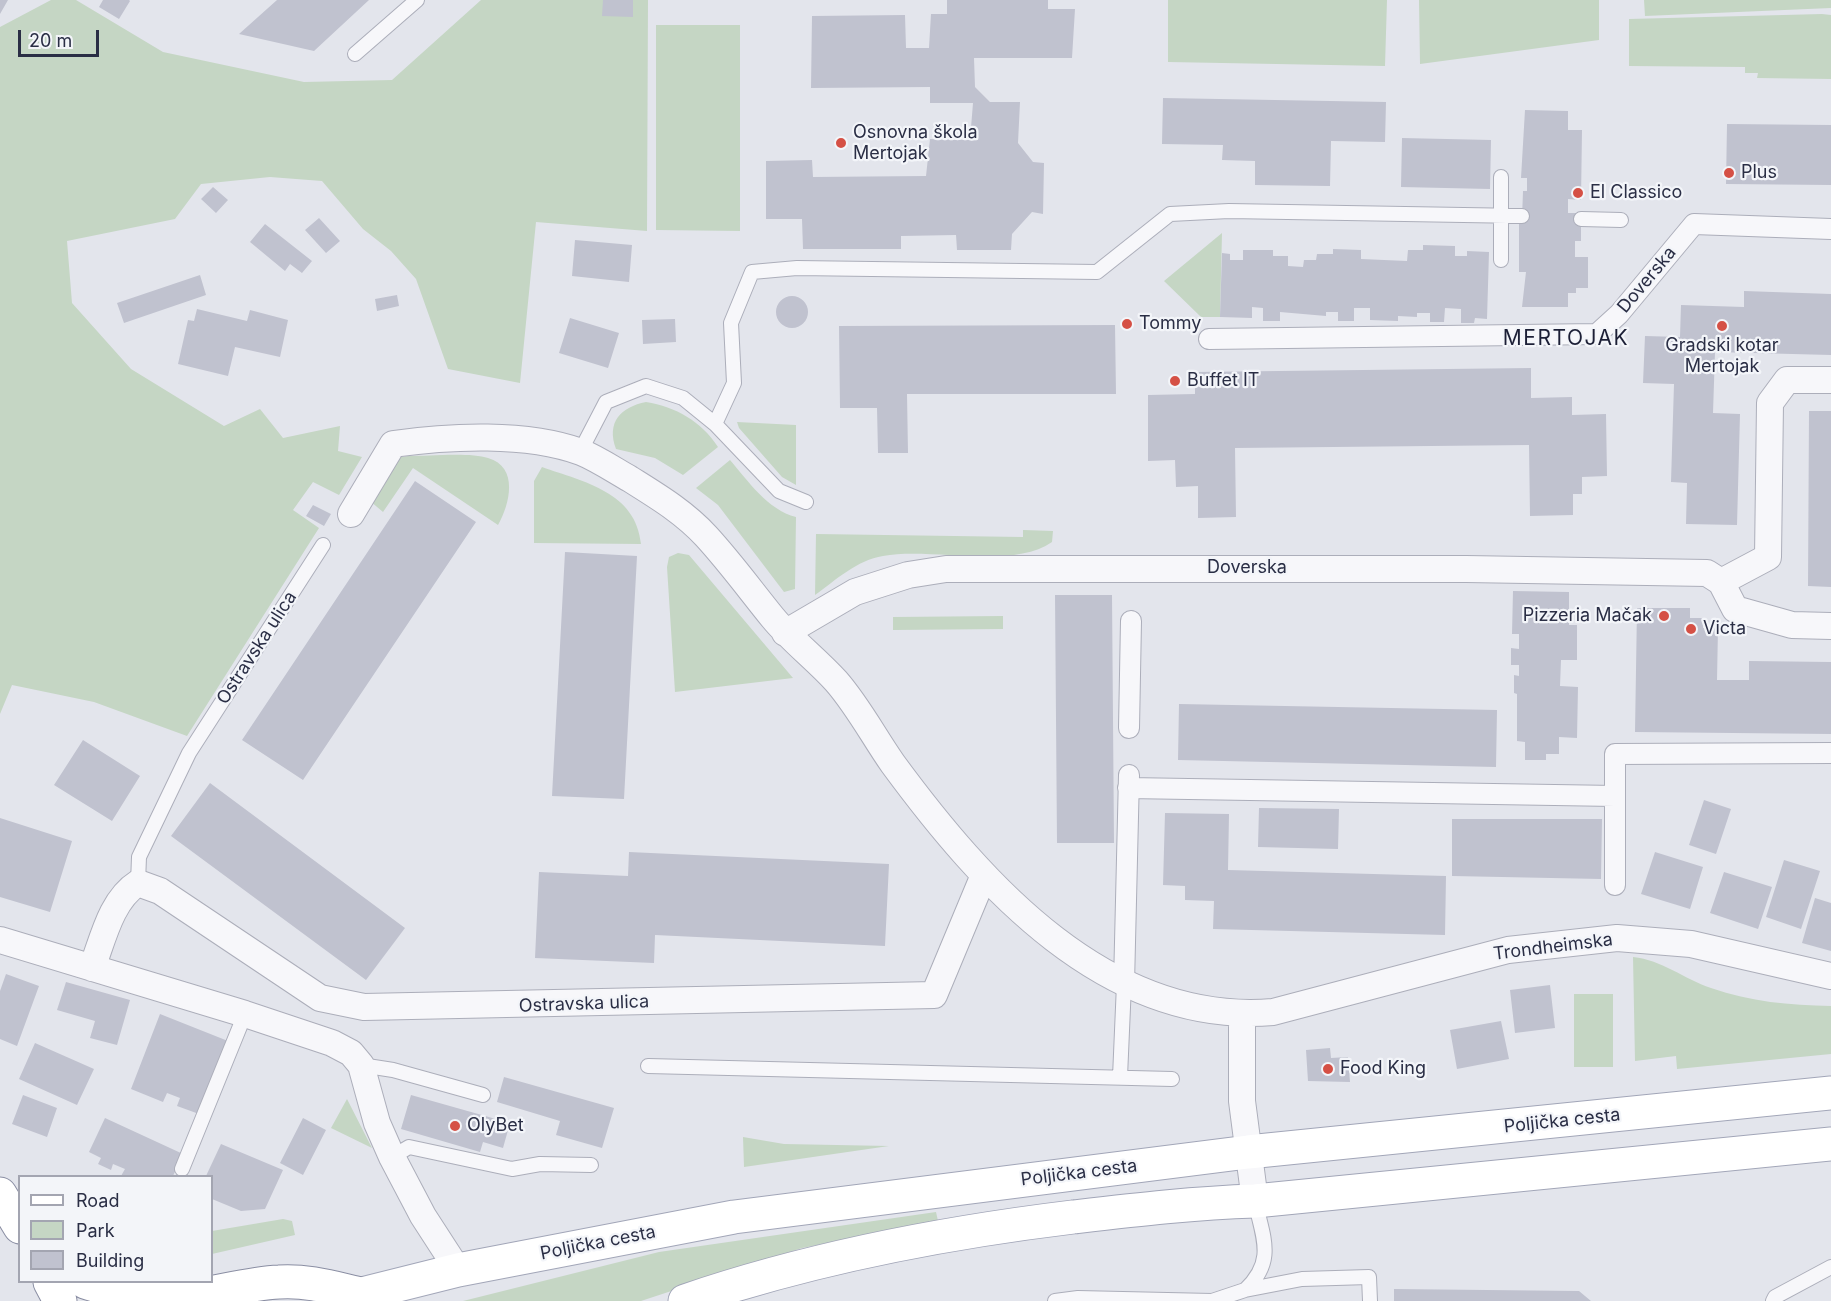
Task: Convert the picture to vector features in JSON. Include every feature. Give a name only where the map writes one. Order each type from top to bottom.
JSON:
[{"type":"main road","name":"Poljička cesta","points":[[347,1298],[458,1270],[734,1217],[1248,1152],[1831,1093]]},
{"type":"main road","points":[[685,1301],[795,1269],[897,1244],[1009,1225],[1192,1203],[1255,1201],[1831,1144]]},
{"type":"main road","points":[[0,1194],[18,1224]]},
{"type":"main road","points":[[91,1283],[111,1290],[153,1298],[181,1297],[280,1281],[317,1283],[347,1298]]},
{"type":"main road","points":[[51,1283],[60,1301]]},
{"type":"street","name":"Doverska","points":[[1209,339],[1597,334],[1619,314],[1694,224],[1831,229]]},
{"type":"street","points":[[1831,381],[1787,380],[1770,403],[1768,557],[1721,582],[1735,609],[1792,625],[1831,626]]},
{"type":"street","points":[[351,514],[393,444],[450,436],[523,440],[580,452],[669,503],[705,534],[785,633],[836,682],[895,766],[984,875],[1030,920],[1073,954],[1124,984],[1185,1003],[1242,1014],[1242,1101],[1255,1201]]},
{"type":"street","name":"Doverska","points":[[785,633],[855,592],[908,575],[946,569],[1617,571],[1707,573],[1721,582]]},
{"type":"street","points":[[1130,728],[1131,621]]},
{"type":"street","points":[[1615,885],[1615,754],[1831,753]]},
{"type":"street","points":[[1124,984],[1128,781],[1615,795]]},
{"type":"street","name":"Ostravska ulica","points":[[138,883],[160,891],[320,998],[364,1007],[934,995],[984,875]]},
{"type":"street","points":[[92,968],[119,900],[126,891],[138,883]]},
{"type":"street","name":"Trondheimska","points":[[1242,1014],[1273,1012],[1508,950],[1617,938],[1691,944],[1831,976]]},
{"type":"street","points":[[0,940],[245,1014],[332,1043],[351,1053],[361,1065],[377,1123],[392,1156],[423,1216],[458,1270]]},
{"type":"lane","points":[[355,54],[417,0]]},
{"type":"lane","points":[[1501,177],[1501,260]]},
{"type":"lane","points":[[715,424],[734,383],[730,323],[752,272],[796,268],[1097,272],[1170,214],[1228,211],[1522,216]]},
{"type":"lane","points":[[1581,219],[1622,220]]},
{"type":"lane","points":[[580,452],[606,402],[646,386],[683,398],[715,424],[778,491],[806,502]]},
{"type":"lane","name":"Ostravska ulica","points":[[138,883],[139,857],[189,753],[323,546]]},
{"type":"lane","points":[[1120,1077],[1124,984]]},
{"type":"lane","points":[[182,1169],[245,1014]]},
{"type":"lane","points":[[361,1065],[393,1070],[483,1095]]},
{"type":"lane","points":[[648,1066],[1172,1079]]},
{"type":"lane","points":[[392,1156],[409,1147],[512,1169],[540,1164],[591,1165]]},
{"type":"lane","points":[[1245,1290],[1265,1266],[1263,1240],[1255,1201]]},
{"type":"lane","points":[[1773,1301],[1775,1297],[1831,1267]]},
{"type":"lane","points":[[1055,1301],[1078,1298],[1212,1301],[1245,1290],[1302,1279],[1369,1277],[1370,1301]]},
{"type":"green space","points":[[51,0],[76,0],[163,52],[304,82],[392,80],[481,0],[648,0],[647,231],[536,222],[520,383],[448,369],[416,279],[391,251],[363,229],[322,181],[270,177],[201,184],[175,219],[67,241],[72,303],[131,369],[224,426],[260,409],[283,438],[340,426],[338,451],[362,457],[339,495],[313,482],[293,510],[319,528],[187,736],[94,702],[12,685],[0,714],[0,27]]},
{"type":"green space","points":[[1168,0],[1387,0],[1385,66],[1168,62]]},
{"type":"green space","points":[[1419,0],[1599,0],[1599,40],[1420,64]]},
{"type":"green space","points":[[1644,0],[1831,0],[1831,8],[1645,16]]},
{"type":"green space","points":[[1831,15],[1831,79],[1757,78],[1758,73],[1745,73],[1745,67],[1629,66],[1629,19]]},
{"type":"green space","points":[[656,25],[740,25],[740,231],[656,230]]},
{"type":"green space","points":[[1222,233],[1220,317],[1201,317],[1164,281]]},
{"type":"green space","points":[[646,402],[668,407],[687,417],[704,430],[718,447],[683,475],[655,458],[616,449],[613,431],[618,417],[629,408]]},
{"type":"green space","points":[[737,422],[796,425],[796,485],[782,477],[739,428]]},
{"type":"green space","points":[[471,455],[488,458],[498,463],[504,469],[509,487],[506,507],[498,525],[413,468],[383,512],[370,501],[395,458]]},
{"type":"green space","points":[[730,460],[751,485],[776,508],[796,517],[795,589],[784,592],[718,505],[696,488]]},
{"type":"green space","points":[[542,467],[590,484],[619,501],[637,526],[641,544],[534,543],[534,481]]},
{"type":"green space","points":[[1023,530],[1053,531],[1052,542],[1035,550],[1015,555],[902,554],[873,558],[856,566],[815,595],[816,534],[1023,537]]},
{"type":"green space","points":[[678,553],[689,555],[793,678],[675,692],[667,567],[669,557]]},
{"type":"green space","points":[[1003,616],[1003,629],[893,630],[893,617]]},
{"type":"green space","points":[[1633,957],[1654,962],[1701,984],[1741,997],[1785,1004],[1831,1006],[1831,1054],[1677,1069],[1676,1056],[1635,1061]]},
{"type":"green space","points":[[1574,994],[1613,994],[1613,1067],[1574,1067]]},
{"type":"green space","points":[[347,1099],[372,1148],[331,1128]]},
{"type":"green space","points":[[743,1137],[784,1144],[889,1146],[744,1167]]},
{"type":"green space","points":[[936,1212],[938,1221],[802,1248],[641,1301],[463,1301],[659,1252]]},
{"type":"green space","points":[[283,1219],[292,1221],[295,1235],[213,1254],[213,1231]]},
{"type":"building","points":[[0,0],[8,0],[0,14]]},
{"type":"building","points":[[103,0],[130,1],[119,19],[99,7]]},
{"type":"building","points":[[277,0],[369,0],[314,51],[239,34]]},
{"type":"building","points":[[603,0],[633,0],[633,17],[602,16]]},
{"type":"building","points":[[947,0],[1048,0],[1048,9],[1075,9],[1072,58],[974,58],[975,87],[990,102],[1020,102],[1018,143],[1033,162],[1044,163],[1043,214],[1032,212],[1012,234],[1011,250],[957,250],[956,235],[901,236],[901,249],[803,249],[802,219],[766,219],[766,161],[812,160],[813,177],[926,176],[930,139],[970,140],[973,103],[930,103],[930,87],[811,88],[812,16],[905,15],[906,48],[929,48],[931,14],[947,14]]},
{"type":"building","points":[[1163,98],[1386,102],[1385,142],[1331,141],[1330,186],[1255,185],[1255,161],[1222,160],[1223,145],[1162,144]]},
{"type":"building","points":[[1525,110],[1568,111],[1568,130],[1582,130],[1581,200],[1568,199],[1568,213],[1581,213],[1581,241],[1575,241],[1575,257],[1588,257],[1588,288],[1576,288],[1576,293],[1568,293],[1568,307],[1522,307],[1526,272],[1519,272],[1519,219],[1522,219],[1523,191],[1527,191],[1527,178],[1521,178]]},
{"type":"building","points":[[1727,124],[1831,125],[1831,185],[1726,184]]},
{"type":"building","points":[[1402,138],[1491,140],[1490,189],[1401,187]]},
{"type":"building","points":[[213,187],[228,200],[216,213],[201,199]]},
{"type":"building","points":[[319,218],[340,241],[326,253],[305,230]]},
{"type":"building","points":[[265,224],[312,261],[302,273],[290,264],[285,271],[250,242]]},
{"type":"building","points":[[575,240],[632,245],[629,282],[572,276]]},
{"type":"building","points":[[1423,245],[1455,246],[1455,256],[1467,256],[1467,251],[1489,252],[1487,319],[1475,318],[1474,323],[1461,323],[1461,309],[1445,308],[1444,322],[1430,322],[1430,313],[1417,313],[1417,317],[1398,316],[1398,321],[1370,320],[1370,308],[1354,308],[1354,321],[1338,321],[1338,312],[1326,312],[1326,316],[1280,312],[1280,321],[1263,321],[1263,308],[1252,307],[1252,318],[1220,317],[1222,253],[1230,254],[1230,260],[1243,260],[1243,250],[1273,250],[1273,256],[1288,256],[1288,266],[1303,267],[1304,260],[1316,260],[1317,254],[1333,254],[1333,249],[1361,250],[1361,259],[1407,261],[1408,250],[1423,250]]},
{"type":"building","points":[[200,275],[206,295],[124,323],[117,303]]},
{"type":"building","points":[[1744,291],[1831,294],[1831,355],[1715,352],[1713,413],[1740,414],[1737,525],[1686,524],[1687,483],[1671,482],[1674,384],[1643,383],[1645,336],[1680,337],[1681,305],[1744,307]]},
{"type":"building","points":[[397,295],[399,306],[377,311],[375,299]]},
{"type":"building","points":[[792,296],[804,300],[808,312],[804,324],[792,328],[780,324],[776,312],[780,300]]},
{"type":"building","points":[[197,309],[247,321],[250,310],[288,320],[280,357],[235,347],[228,376],[178,364],[188,320],[194,321]]},
{"type":"building","points":[[570,318],[619,333],[608,368],[559,353]]},
{"type":"building","points":[[675,319],[676,342],[643,344],[642,320]]},
{"type":"building","points":[[1115,325],[1116,394],[907,394],[908,453],[878,453],[877,408],[840,408],[839,326]]},
{"type":"building","points":[[1531,368],[1531,398],[1572,397],[1572,415],[1606,414],[1607,476],[1582,477],[1582,494],[1573,494],[1573,515],[1530,516],[1529,445],[1235,448],[1236,517],[1198,518],[1198,486],[1176,487],[1175,460],[1148,461],[1148,395],[1195,394],[1195,372]]},
{"type":"building","points":[[1809,411],[1831,411],[1831,587],[1808,586]]},
{"type":"building","points":[[415,481],[476,522],[303,780],[242,740]]},
{"type":"building","points":[[313,505],[331,514],[324,526],[306,516]]},
{"type":"building","points":[[565,552],[637,556],[624,799],[552,796]]},
{"type":"building","points":[[1513,591],[1569,592],[1569,625],[1577,625],[1577,660],[1561,660],[1560,686],[1578,687],[1577,738],[1559,737],[1559,754],[1546,754],[1546,760],[1525,760],[1525,742],[1517,741],[1517,694],[1514,693],[1514,675],[1519,676],[1519,665],[1511,665],[1511,648],[1519,649],[1519,634],[1512,634]]},
{"type":"building","points":[[1055,595],[1112,595],[1114,843],[1057,843]]},
{"type":"building","points":[[1637,608],[1690,608],[1690,618],[1704,618],[1703,628],[1718,628],[1717,680],[1749,680],[1749,661],[1831,662],[1831,734],[1635,732]]},
{"type":"building","points":[[1179,704],[1497,710],[1496,767],[1178,760]]},
{"type":"building","points":[[83,740],[140,776],[112,821],[54,785]]},
{"type":"building","points":[[210,783],[405,928],[366,980],[171,836]]},
{"type":"building","points":[[1704,800],[1731,809],[1716,854],[1689,845]]},
{"type":"building","points":[[1259,808],[1339,809],[1338,849],[1258,847]]},
{"type":"building","points":[[1165,813],[1229,814],[1228,870],[1446,876],[1445,935],[1213,929],[1214,901],[1185,900],[1185,886],[1163,885]]},
{"type":"building","points":[[0,818],[72,841],[50,912],[0,897]]},
{"type":"building","points":[[1452,819],[1602,819],[1601,879],[1452,876]]},
{"type":"building","points":[[629,852],[889,864],[885,946],[655,935],[654,963],[535,958],[539,872],[628,876]]},
{"type":"building","points":[[1655,852],[1703,867],[1690,909],[1641,894]]},
{"type":"building","points":[[1784,860],[1820,871],[1801,929],[1766,917]]},
{"type":"building","points":[[1724,872],[1772,887],[1758,929],[1710,913]]},
{"type":"building","points":[[1815,898],[1831,903],[1831,951],[1802,943]]},
{"type":"building","points":[[6,974],[39,986],[17,1046],[0,1039],[0,991]]},
{"type":"building","points":[[66,982],[130,1000],[117,1045],[90,1038],[95,1021],[57,1010]]},
{"type":"building","points":[[1550,985],[1555,1028],[1515,1033],[1510,990]]},
{"type":"building","points":[[160,1014],[228,1041],[199,1114],[177,1106],[180,1098],[167,1093],[163,1102],[131,1089]]},
{"type":"building","points":[[1501,1021],[1509,1059],[1457,1069],[1450,1030]]},
{"type":"building","points":[[35,1043],[94,1069],[77,1105],[19,1079]]},
{"type":"building","name":"Food King","points":[[1330,1048],[1331,1058],[1348,1057],[1350,1082],[1308,1081],[1306,1050]]},
{"type":"building","points":[[504,1077],[614,1108],[602,1148],[556,1135],[560,1121],[497,1102]]},
{"type":"building","points":[[23,1095],[57,1108],[47,1137],[12,1124]]},
{"type":"building","name":"OlyBet","points":[[411,1095],[510,1123],[503,1148],[483,1142],[480,1152],[401,1129]]},
{"type":"building","points":[[105,1118],[183,1154],[173,1175],[122,1175],[125,1169],[113,1164],[111,1170],[98,1164],[101,1158],[89,1152]]},
{"type":"building","points":[[303,1118],[326,1130],[303,1175],[280,1163]]},
{"type":"building","points":[[221,1144],[283,1170],[265,1209],[241,1211],[213,1199],[213,1175],[206,1175]]},
{"type":"building","points":[[1394,1289],[1579,1291],[1591,1301],[1394,1301]]},
{"type":"place","name":"Osnovna škola Mertojak","points":[[841,143]]},
{"type":"place","name":"Plus","points":[[1729,173]]},
{"type":"place","name":"El Classico","points":[[1578,193]]},
{"type":"place","name":"Tommy","points":[[1127,324]]},
{"type":"place","name":"Gradski kotar Mertojak","points":[[1722,326]]},
{"type":"place","name":"Buffet IT","points":[[1175,381]]},
{"type":"place","name":"Pizzeria Mačak","points":[[1664,616]]},
{"type":"place","name":"Victa","points":[[1691,629]]},
{"type":"place","name":"Food King","points":[[1328,1069]]},
{"type":"place","name":"OlyBet","points":[[455,1126]]},
{"type":"district","name":"MERTOJAK","points":[[1566,339]]}]
